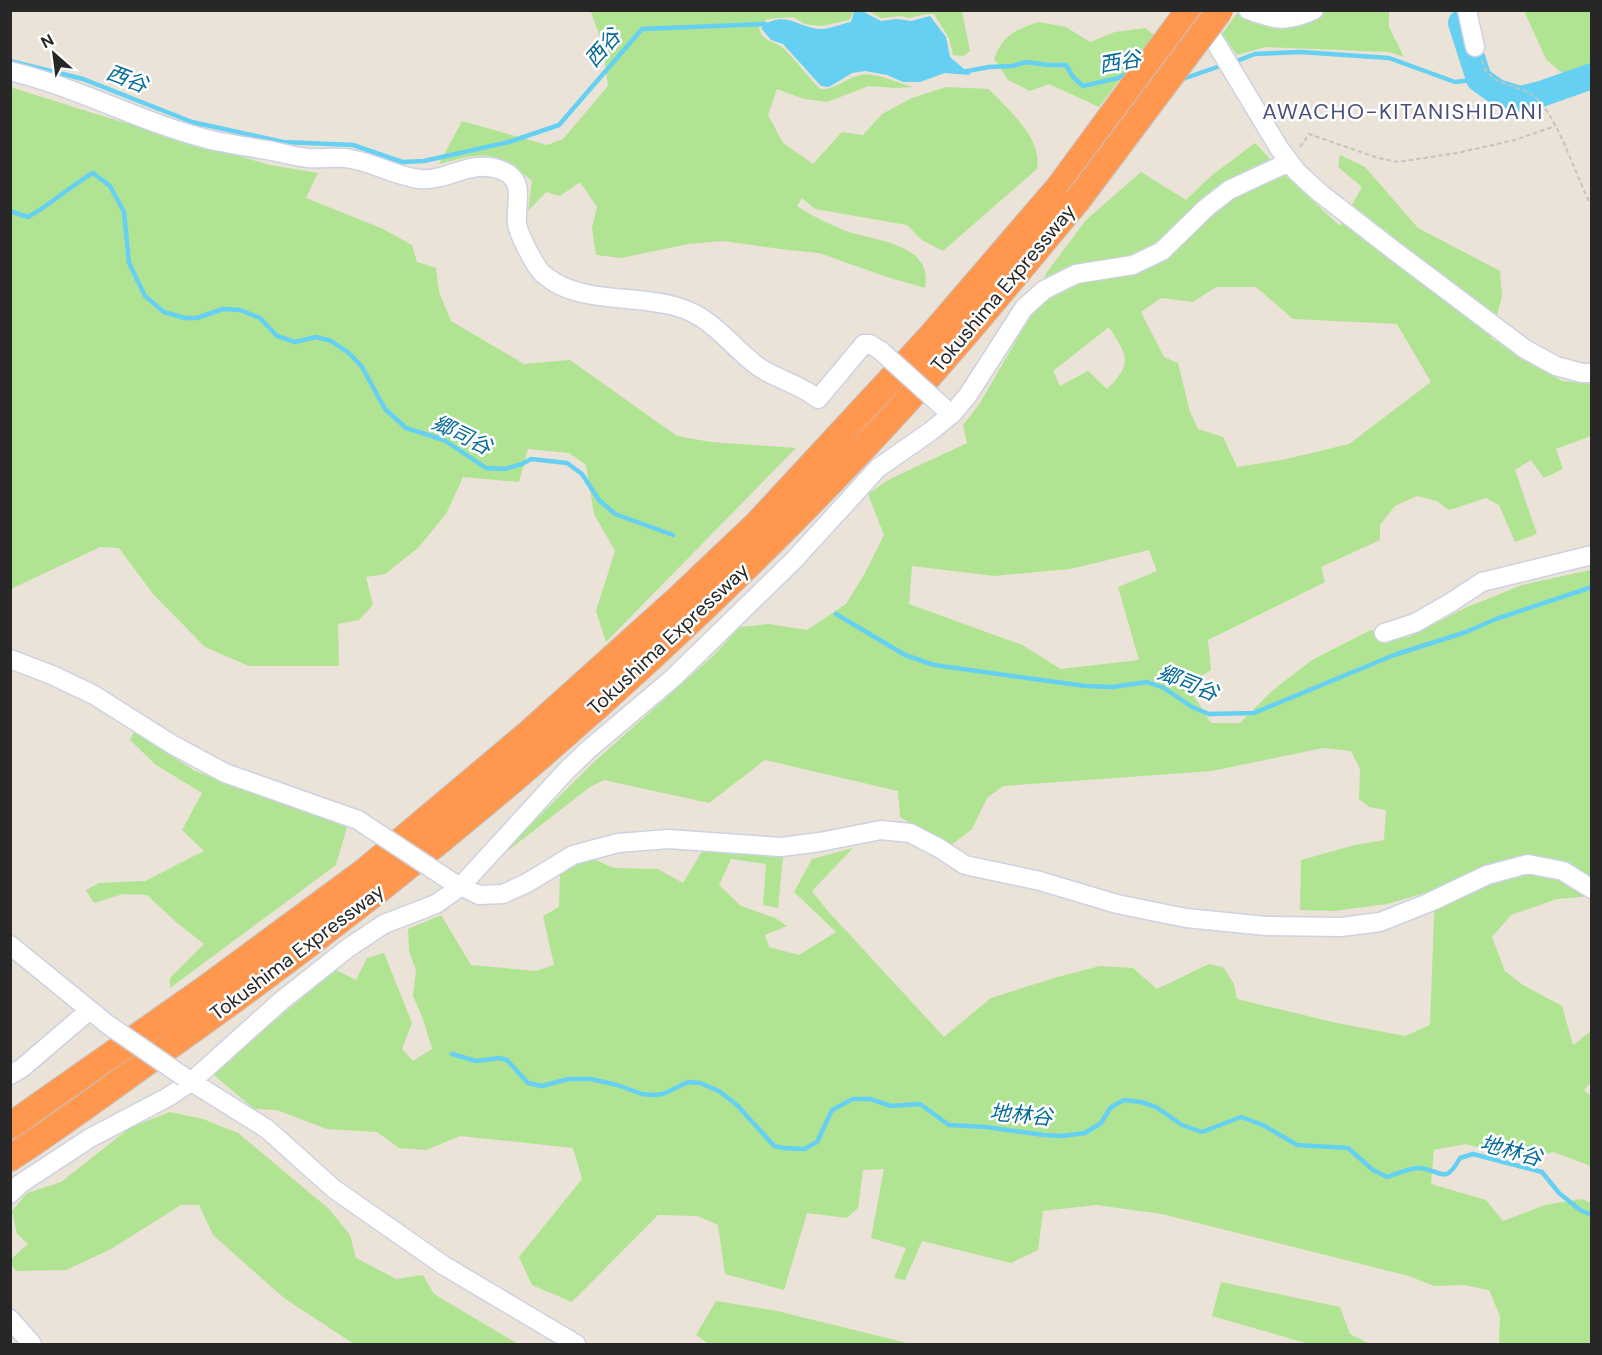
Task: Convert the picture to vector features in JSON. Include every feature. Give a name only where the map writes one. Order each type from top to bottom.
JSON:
[{"type":"highway","name":"Tokushima Expressway","points":[[10,1158],[220,1011],[385,886],[549,750],[767,547],[870,441],[949,354],[1202,13]]},
{"type":"highway","name":"Tokushima Expressway","points":[[10,1126],[205,989],[356,878],[529,733],[677,600],[756,525],[931,336],[1068,194]]},
{"type":"street","points":[[1248,10],[1278,20],[1298,18],[1314,10]]},
{"type":"street","points":[[1467,10],[1475,47]]},
{"type":"street","points":[[1202,13],[1284,155],[1320,193],[1525,349],[1556,366],[1582,373],[1592,373]]},
{"type":"street","points":[[10,71],[62,85],[173,129],[212,140],[308,158],[349,158],[417,179],[431,179],[468,167],[488,165],[504,171],[515,181],[519,192],[517,223],[519,232],[541,273],[565,288],[610,298],[676,306],[698,314],[719,329],[758,367],[807,390],[818,399],[864,344],[870,344],[948,410]]},
{"type":"street","points":[[10,1194],[20,1184],[90,1138],[168,1097],[281,1000],[348,948],[384,924],[436,904],[567,770],[681,670],[794,560],[878,468],[931,431],[948,410],[968,395],[1024,308],[1044,290],[1076,274],[1133,265],[1162,251],[1206,208],[1229,190],[1284,155]]},
{"type":"street","points":[[1384,633],[1415,623],[1482,582],[1592,555]]},
{"type":"street","points":[[10,659],[52,675],[94,695],[173,745],[225,773],[358,820],[455,884],[479,895],[503,894],[527,883],[573,855],[618,843],[668,839],[781,847],[881,830],[910,832],[965,866],[1040,881],[1117,904],[1186,918],[1266,926],[1341,927],[1380,922],[1428,903],[1487,875],[1528,864],[1563,871],[1592,889]]},
{"type":"street","points":[[10,945],[107,1024],[267,1130],[334,1189],[443,1265],[576,1344]]},
{"type":"street","points":[[10,1075],[22,1068],[90,1010]]},
{"type":"street","points":[[10,1319],[32,1344]]},
{"type":"path","points":[[1475,47],[1488,73],[1508,86],[1528,90],[1541,103],[1555,126],[1592,207]]},
{"type":"path","points":[[1284,155],[1309,134],[1378,158],[1398,162],[1457,153],[1515,140],[1555,126]]},
{"type":"green space","points":[[590,10],[854,11],[849,20],[821,26],[805,24],[793,17],[767,19],[759,27],[762,35],[783,48],[820,89],[831,88],[867,74],[913,87],[869,86],[827,102],[804,99],[777,89],[768,115],[783,143],[813,164],[842,132],[863,135],[882,114],[912,98],[946,87],[989,89],[1014,115],[1035,146],[1037,169],[943,251],[922,240],[907,225],[815,209],[802,198],[797,206],[819,219],[843,230],[884,241],[911,252],[920,261],[925,273],[925,288],[819,253],[723,241],[688,244],[621,258],[596,255],[592,228],[597,207],[580,182],[560,196],[546,192],[528,211],[532,181],[508,163],[498,158],[479,156],[439,164],[462,121],[547,145],[563,139],[608,86],[603,45]]},
{"type":"green space","points":[[868,11],[962,11],[970,51],[963,56],[953,55],[949,38],[934,14],[909,18],[901,16],[881,18]]},
{"type":"green space","points":[[1320,11],[1389,11],[1389,27],[1404,57],[1389,52],[1265,47],[1237,55],[1222,34],[1238,12],[1272,25]]},
{"type":"green space","points":[[1524,11],[1591,11],[1591,67],[1562,73],[1546,59]]},
{"type":"green space","points":[[1038,22],[1066,27],[1090,42],[1115,32],[1145,28],[1154,35],[1099,107],[1049,84],[1030,91],[1008,80],[994,59],[1001,44],[1011,34]]},
{"type":"green space","points":[[10,87],[270,165],[318,173],[306,198],[381,228],[412,245],[417,262],[436,268],[439,292],[451,321],[524,364],[570,360],[677,436],[711,442],[796,448],[606,642],[596,611],[615,551],[594,514],[586,465],[569,453],[528,449],[519,482],[463,477],[446,514],[418,548],[385,574],[366,577],[373,605],[359,620],[338,624],[339,666],[249,666],[205,647],[153,594],[119,548],[100,547],[11,589]]},
{"type":"green space","points":[[1255,143],[1285,175],[1340,226],[1362,187],[1338,167],[1340,155],[1365,167],[1418,228],[1500,271],[1502,296],[1491,338],[1562,381],[1591,384],[1591,436],[1556,449],[1563,469],[1544,478],[1531,460],[1515,470],[1537,534],[1515,542],[1499,505],[1486,498],[1449,510],[1437,501],[1417,496],[1395,506],[1380,525],[1380,540],[1321,567],[1325,582],[1208,640],[1211,670],[1187,685],[1211,723],[1240,723],[1273,690],[1312,660],[1371,630],[1409,637],[1465,608],[1522,585],[1591,570],[1591,896],[1557,899],[1511,915],[1492,937],[1505,971],[1523,985],[1562,1006],[1573,1045],[1591,1031],[1591,1082],[1584,1090],[1591,1096],[1591,1166],[1553,1152],[1527,1159],[1465,1144],[1434,1150],[1431,1184],[1486,1200],[1503,1221],[1545,1205],[1582,1199],[1591,1203],[1591,1344],[1499,1344],[1500,1316],[1489,1290],[1464,1285],[1434,1286],[1409,1276],[1162,1214],[1096,1205],[1043,1211],[1038,1250],[1011,1263],[922,1241],[905,1280],[894,1278],[906,1248],[871,1238],[884,1169],[863,1170],[858,1208],[847,1218],[807,1213],[784,1290],[725,1274],[718,1225],[698,1216],[658,1215],[572,1302],[532,1285],[519,1257],[582,1179],[573,1148],[460,1136],[426,1150],[399,1148],[377,1132],[327,1129],[277,1110],[254,1109],[214,1075],[261,1032],[336,970],[356,980],[367,958],[384,953],[412,1023],[402,1049],[413,1061],[432,1049],[413,996],[416,970],[409,951],[408,929],[441,915],[471,965],[536,971],[554,965],[543,916],[559,907],[560,873],[591,858],[614,868],[658,869],[683,883],[703,850],[783,857],[778,908],[763,905],[766,864],[731,859],[719,885],[741,906],[775,918],[787,926],[765,935],[769,947],[799,955],[836,932],[794,892],[812,859],[853,848],[812,891],[944,1037],[991,998],[1100,966],[1133,968],[1157,989],[1209,964],[1223,967],[1234,984],[1237,999],[1337,1023],[1405,1036],[1430,1025],[1435,890],[1387,904],[1334,911],[1300,910],[1301,860],[1355,845],[1384,840],[1386,810],[1369,807],[1359,799],[1360,769],[1351,751],[1323,748],[1212,771],[1003,786],[987,798],[972,829],[950,846],[900,817],[898,791],[765,760],[709,803],[604,780],[590,787],[493,862],[593,763],[715,654],[740,627],[769,624],[807,630],[846,604],[884,535],[868,494],[888,480],[967,443],[963,425],[980,403],[1024,327],[1047,272],[1086,220],[1141,172],[1186,200],[1211,176]],"holes":[[[1216,287],[1256,287],[1293,319],[1397,324],[1431,382],[1349,444],[1282,460],[1237,467],[1223,437],[1198,429],[1190,412],[1178,363],[1164,357],[1141,312],[1161,298],[1193,302]],[[1109,327],[1125,359],[1116,380],[1107,389],[1088,371],[1060,386],[1053,371]],[[1149,550],[1157,571],[1118,587],[1139,660],[1061,669],[1022,645],[909,604],[912,566],[994,576],[1070,569]]]},
{"type":"green space","points":[[134,732],[195,771],[347,827],[336,865],[170,988],[170,978],[204,944],[147,895],[123,894],[94,903],[86,890],[99,883],[145,881],[204,851],[182,830],[202,793],[156,765],[130,740]]},
{"type":"green space","points":[[170,1112],[203,1119],[238,1133],[329,1209],[350,1235],[356,1258],[396,1279],[423,1275],[434,1294],[518,1344],[354,1344],[284,1298],[213,1235],[199,1205],[181,1205],[111,1249],[66,1270],[16,1271],[11,1264],[11,1259],[28,1244],[17,1234],[12,1211],[27,1193],[61,1182],[131,1127]]},
{"type":"green space","points":[[1221,1282],[1340,1307],[1350,1334],[1370,1344],[1309,1344],[1212,1316]]},
{"type":"green space","points":[[716,1301],[777,1311],[911,1344],[709,1344],[696,1335]]},
{"type":"water","points":[[862,11],[881,21],[897,19],[911,21],[930,16],[946,37],[950,57],[971,75],[945,73],[920,82],[903,82],[887,75],[865,71],[852,73],[829,87],[821,86],[783,44],[771,40],[761,28],[778,19],[785,19],[823,29],[851,22],[854,12]]},
{"type":"waterway","points":[[1461,23],[1479,79],[1497,92],[1520,99],[1592,76]]},
{"type":"waterway","name":"西谷","points":[[10,61],[83,79],[192,122],[283,142],[353,145],[402,162],[424,161],[509,142],[559,125],[642,29],[765,24],[771,26]]},
{"type":"waterway","name":"西谷","points":[[1234,62],[1255,54],[1301,52],[1389,58],[1455,82],[1479,79]]},
{"type":"waterway","name":"西谷","points":[[962,72],[989,67],[1013,66],[1026,62],[1066,65],[1073,77],[1083,86],[1118,78],[1131,72]]},
{"type":"waterway","name":"西谷","points":[[1180,80],[1223,65]]},
{"type":"waterway","name":"郷司谷","points":[[10,211],[28,217],[93,173],[110,186],[124,212],[129,263],[145,296],[164,312],[185,318],[197,318],[223,309],[240,310],[260,318],[277,336],[295,342],[316,337],[331,341],[349,353],[362,367],[385,409],[406,428],[444,440],[486,468],[505,469],[531,459],[567,463],[582,474],[599,500],[615,514],[673,535]]},
{"type":"waterway","name":"郷司谷","points":[[836,614],[905,655],[934,665],[1085,686],[1113,687],[1147,682],[1164,688],[1192,707],[1209,714],[1254,713],[1394,655],[1592,587]]},
{"type":"waterway","name":"地林谷","points":[[452,1054],[476,1061],[499,1058],[507,1060],[528,1083],[542,1086],[568,1079],[591,1079],[642,1094],[654,1095],[663,1094],[688,1082],[700,1083],[719,1091],[737,1105],[774,1146],[783,1148],[804,1149],[817,1142],[832,1110],[853,1099],[870,1099],[891,1106],[920,1104],[949,1125],[1062,1136],[1085,1133],[1101,1123],[1111,1107],[1124,1100],[1141,1102],[1156,1107],[1182,1125],[1202,1132],[1241,1117],[1263,1125],[1297,1145],[1348,1148],[1373,1170],[1387,1177],[1416,1168],[1447,1174],[1460,1158],[1473,1154],[1542,1172],[1559,1193],[1580,1210],[1592,1215]]},
{"type":"district","name":"AWACHO-KITANISHIDANI","points":[[1403,111]]}]
